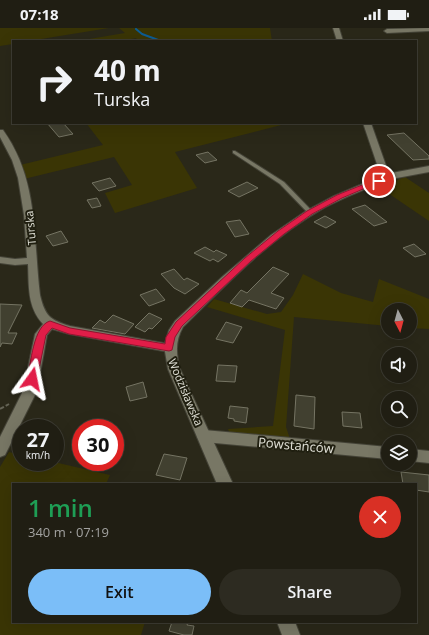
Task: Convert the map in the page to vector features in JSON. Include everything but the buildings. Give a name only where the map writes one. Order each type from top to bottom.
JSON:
[{"type":"street","points":[[336,28],[340,40]]},
{"type":"street","points":[[387,31],[429,29]]},
{"type":"street","points":[[367,124],[386,177]]},
{"type":"street","name":"Turska","points":[[1,135],[13,152],[23,184],[27,202],[37,305],[41,314],[50,324]]},
{"type":"street","name":"Wodzisławska","points":[[225,483],[174,368],[169,348],[171,337],[179,324],[248,259],[281,232],[310,212],[386,177],[429,169]]},
{"type":"street","points":[[0,260],[15,262],[32,261]]},
{"type":"street","points":[[0,450],[30,391],[41,334],[50,324],[69,330],[169,348]]},
{"type":"street","name":"Powstańców","points":[[204,436],[381,452]]},
{"type":"street","points":[[417,456],[429,457]]},
{"type":"street","points":[[286,623],[291,635]]},
{"type":"lane","points":[[234,152],[282,183],[310,212]]},
{"type":"shaded area","points":[[0,28],[109,28],[35,40],[12,40],[12,44],[0,46]]},
{"type":"shaded area","points":[[119,28],[270,28],[272,40],[137,40],[136,38],[126,40],[83,40],[125,33]]},
{"type":"shaded area","points":[[87,124],[285,124],[175,152],[197,188],[115,213],[105,193],[132,185],[114,157],[24,179],[20,165],[103,145]]},
{"type":"shaded area","points":[[405,177],[429,193],[429,221],[379,187]]},
{"type":"shaded area","points":[[303,274],[341,293],[373,302],[379,279],[429,299],[429,329],[417,328],[417,303],[381,303],[381,325],[294,317],[286,427],[290,439],[230,434],[228,429],[273,426],[285,330],[207,307],[214,299],[267,314],[281,312],[293,295]]},
{"type":"shaded area","points":[[9,452],[12,453],[12,471],[64,471],[64,464],[72,466],[72,471],[93,471],[110,475],[106,483],[12,483],[12,623],[145,623],[141,635],[0,635],[0,467]]},
{"type":"waterway","points":[[136,29],[142,34],[158,40]]},
{"type":"route","points":[[32,379],[41,334],[50,324],[69,330],[169,348],[171,337],[179,324],[248,259],[281,232],[310,212],[340,197],[379,181]]}]
